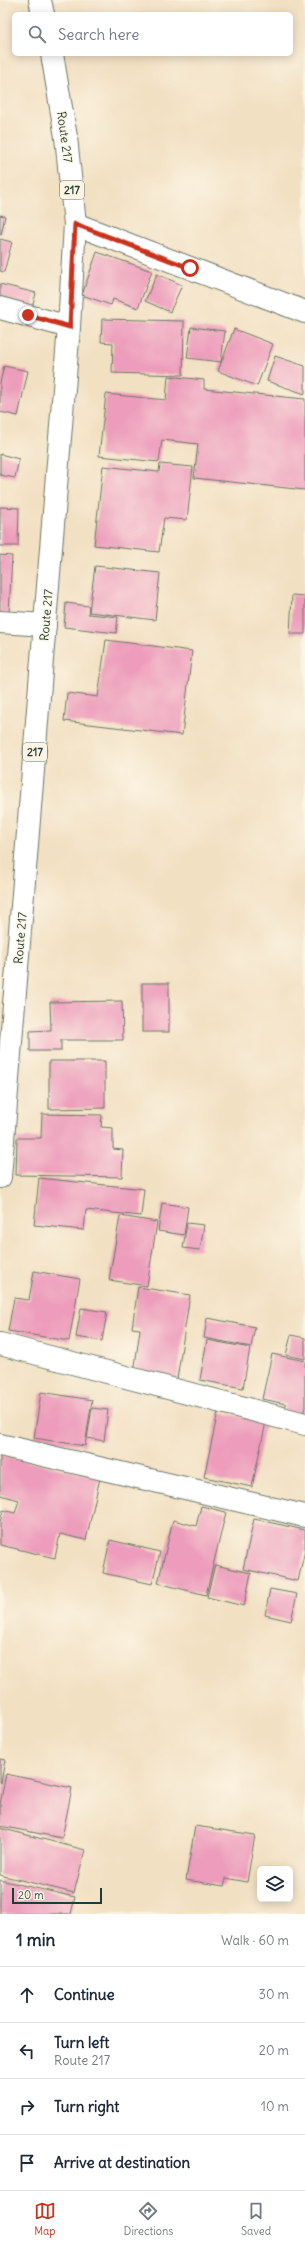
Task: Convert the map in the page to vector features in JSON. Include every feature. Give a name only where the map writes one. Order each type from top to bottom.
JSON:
[{"type":"main road","points":[[40,0],[43,12]]},
{"type":"main road","name":"Route 217","points":[[0,1177],[70,327],[75,224],[66,137],[52,56]]},
{"type":"main road","points":[[75,224],[305,312]]},
{"type":"main road","points":[[0,308],[70,327]]},
{"type":"main road","points":[[0,622],[45,625]]},
{"type":"main road","points":[[0,1344],[305,1424]]},
{"type":"main road","points":[[0,1445],[305,1516]]},
{"type":"building","points":[[0,215],[5,216],[1,235],[0,235]]},
{"type":"building","points":[[0,239],[12,242],[4,272],[0,271]]},
{"type":"building","points":[[97,252],[152,271],[138,308],[113,299],[111,305],[82,295]]},
{"type":"building","points":[[157,274],[182,285],[170,312],[145,301]]},
{"type":"building","points":[[0,284],[36,293],[31,312],[0,304]]},
{"type":"building","points":[[102,319],[184,321],[183,375],[112,373],[113,343],[101,342]]},
{"type":"building","points":[[191,327],[225,331],[221,362],[187,358]]},
{"type":"building","points":[[234,329],[273,344],[257,386],[218,371]]},
{"type":"building","points":[[275,356],[305,366],[305,394],[267,381]]},
{"type":"building","points":[[4,366],[28,371],[18,416],[0,412],[0,383]]},
{"type":"building","points":[[168,376],[204,380],[204,389],[305,399],[305,490],[194,478],[198,444],[162,440],[159,462],[99,456],[106,394],[166,400]]},
{"type":"building","points":[[0,454],[19,459],[15,478],[0,475]]},
{"type":"building","points":[[160,464],[193,467],[187,520],[164,518],[159,552],[94,545],[103,466],[159,472]]},
{"type":"building","points":[[0,507],[19,508],[18,546],[0,546]]},
{"type":"building","points":[[0,555],[12,556],[9,614],[0,613]]},
{"type":"building","points":[[95,566],[160,573],[155,620],[89,612]]},
{"type":"building","points":[[292,595],[305,596],[305,634],[290,634]]},
{"type":"building","points":[[66,603],[89,606],[88,614],[118,617],[116,633],[64,627]]},
{"type":"building","points":[[106,640],[192,651],[182,735],[64,721],[67,693],[98,697]]},
{"type":"building","points":[[142,983],[169,983],[169,1032],[142,1032]]},
{"type":"building","points":[[122,1001],[123,1040],[61,1040],[61,1051],[30,1051],[30,1031],[51,1030],[50,1002]]},
{"type":"building","points":[[49,1061],[105,1061],[105,1108],[49,1109]]},
{"type":"building","points":[[42,1114],[102,1115],[101,1127],[113,1128],[113,1149],[123,1150],[122,1177],[16,1175],[17,1138],[41,1138]]},
{"type":"building","points":[[39,1178],[144,1189],[141,1216],[86,1210],[84,1230],[34,1225]]},
{"type":"building","points":[[162,1203],[188,1207],[184,1235],[158,1231]]},
{"type":"building","points":[[120,1216],[157,1222],[147,1286],[109,1280]]},
{"type":"building","points":[[187,1223],[204,1225],[200,1250],[183,1248]]},
{"type":"building","points":[[34,1271],[80,1279],[69,1341],[8,1331],[14,1298],[29,1300]]},
{"type":"building","points":[[138,1287],[190,1295],[177,1379],[134,1373],[140,1329],[132,1328]]},
{"type":"building","points":[[81,1308],[107,1312],[102,1341],[76,1337]]},
{"type":"building","points":[[207,1318],[255,1327],[251,1347],[204,1338]]},
{"type":"building","points":[[291,1335],[305,1338],[305,1359],[286,1355]]},
{"type":"building","points":[[207,1340],[250,1348],[243,1388],[200,1380]]},
{"type":"building","points":[[272,1354],[305,1361],[305,1407],[302,1418],[283,1414],[286,1404],[262,1399]]},
{"type":"building","points":[[41,1392],[92,1400],[85,1446],[34,1438]]},
{"type":"building","points":[[92,1408],[108,1410],[104,1441],[87,1438]]},
{"type":"building","points":[[218,1412],[266,1422],[252,1487],[204,1477]]},
{"type":"building","points":[[0,1455],[100,1478],[86,1540],[60,1534],[55,1558],[0,1545],[0,1522],[3,1510],[15,1513],[19,1500],[0,1495]]},
{"type":"building","points":[[201,1506],[226,1512],[206,1595],[158,1583],[173,1520],[196,1526]]},
{"type":"building","points":[[254,1519],[305,1530],[305,1550],[298,1581],[243,1569]]},
{"type":"building","points":[[110,1540],[160,1552],[152,1584],[103,1573]]},
{"type":"building","points":[[215,1565],[251,1573],[244,1606],[207,1597]]},
{"type":"building","points":[[270,1589],[297,1594],[291,1621],[265,1615]]},
{"type":"building","points":[[0,1759],[5,1760],[1,1783],[0,1782]]},
{"type":"building","points":[[6,1774],[72,1788],[62,1838],[0,1826],[0,1804]]},
{"type":"building","points":[[195,1826],[255,1835],[247,1882],[226,1878],[224,1886],[186,1880]]},
{"type":"building","points":[[0,1828],[85,1850],[74,1893],[0,1875]]},
{"type":"building","points":[[0,1880],[75,1897],[71,1914],[0,1914]]},
{"type":"route","points":[[28,315],[70,327],[75,224],[190,268]]}]
